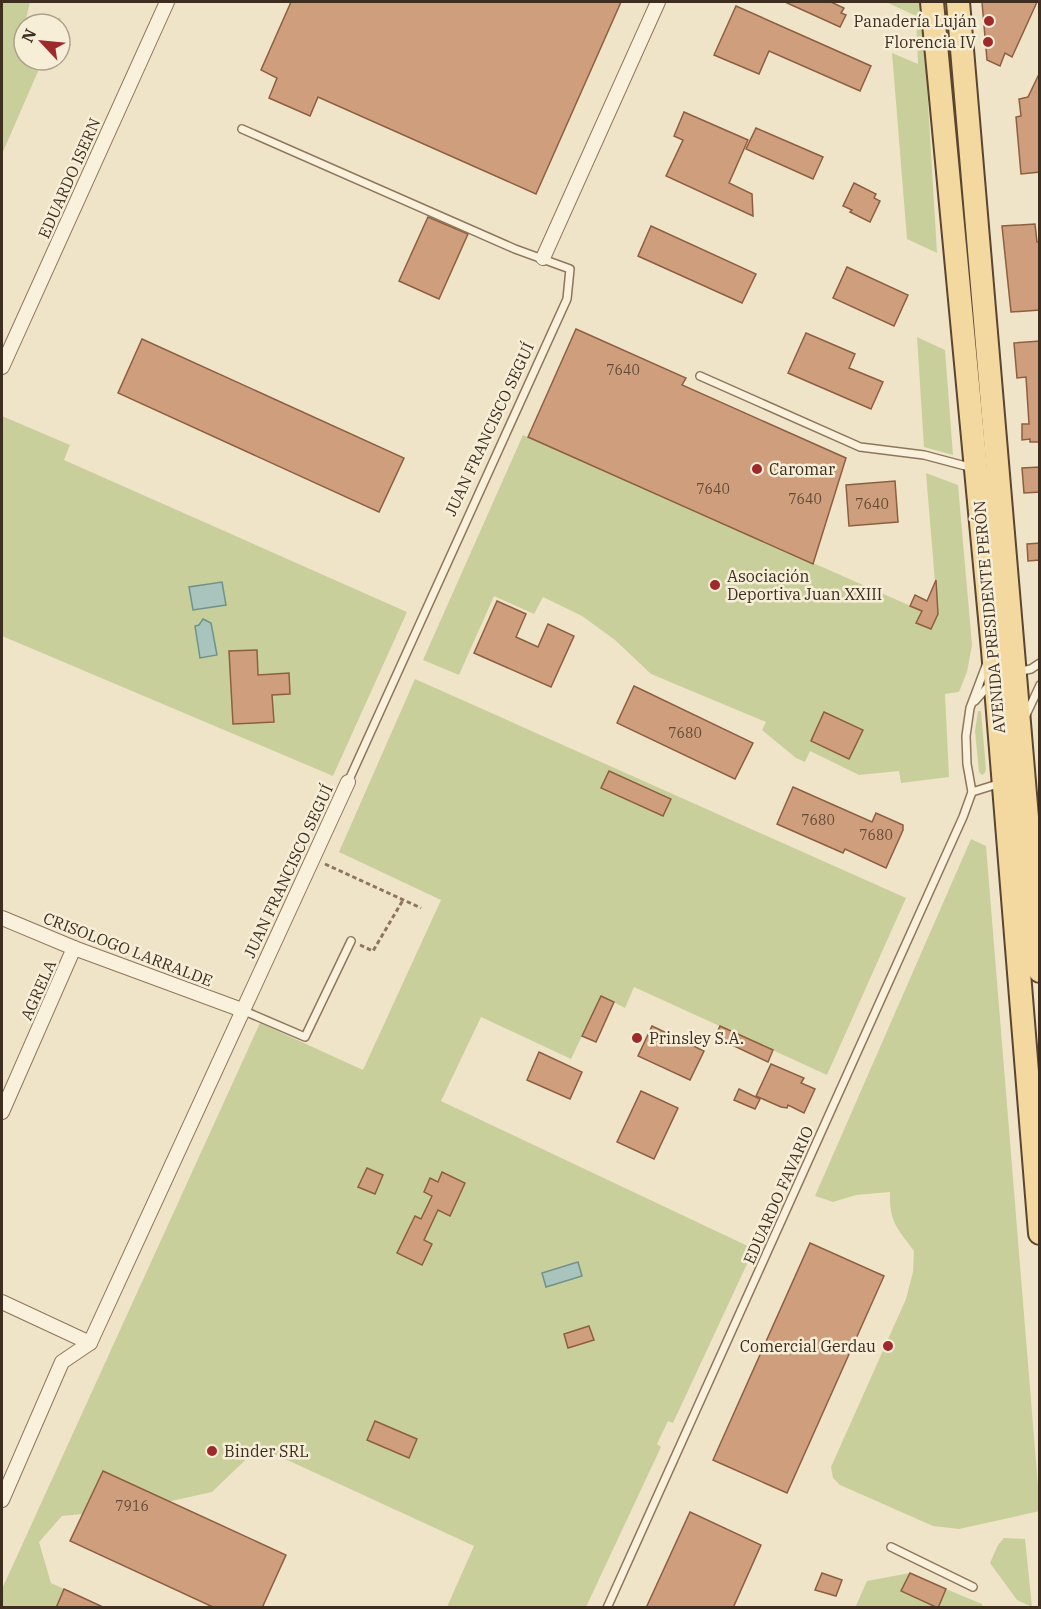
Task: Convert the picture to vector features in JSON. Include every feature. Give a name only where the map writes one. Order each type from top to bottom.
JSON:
[{"type":"main road","name":"AVENIDA PRESIDENTE PERÓN","points":[[932,2],[993,650],[1004,676],[1019,731],[1013,780],[1040,970]]},
{"type":"main road","name":"AVENIDA PRESIDENTE PERÓN","points":[[958,2],[1013,780],[1040,1233]]},
{"type":"street","name":"EDUARDO ISERN","points":[[2,367],[167,2]]},
{"type":"street","points":[[543,258],[658,2]]},
{"type":"street","name":"JUAN FRANCISCO SEGUÍ","points":[[90,1343],[348,782]]},
{"type":"street","name":"CRISOLOGO LARRALDE","points":[[2,918],[74,948],[242,1010]]},
{"type":"street","name":"AGRELA","points":[[2,1112],[74,948]]},
{"type":"street","points":[[2,1302],[90,1343]]},
{"type":"street","points":[[2,1500],[62,1362],[90,1343]]},
{"type":"lane","points":[[242,129],[504,244],[543,258]]},
{"type":"lane","name":"JUAN FRANCISCO SEGUÍ","points":[[348,782],[567,299],[570,269],[543,258]]},
{"type":"lane","points":[[700,376],[860,447],[924,455],[976,468]]},
{"type":"lane","points":[[993,650],[970,708],[966,736],[967,764],[972,792],[1013,780]]},
{"type":"lane","points":[[970,708],[1004,676],[1031,669],[1040,663]]},
{"type":"lane","points":[[1019,731],[1040,685]]},
{"type":"lane","name":"EDUARDO FAVARIO","points":[[607,1608],[963,817],[972,792]]},
{"type":"lane","points":[[242,1010],[305,1037],[351,941]]},
{"type":"lane","points":[[891,1547],[973,1587]]},
{"type":"path","points":[[312,859],[421,908]]},
{"type":"path","points":[[351,941],[373,951],[403,900]]},
{"type":"green space","points":[[2,2],[30,2],[28,12],[12,12],[12,72],[38,72],[2,154]]},
{"type":"green space","points":[[886,2],[922,2],[937,253],[907,239],[892,53],[918,64],[916,16]]},
{"type":"green space","points":[[917,337],[945,350],[953,455],[924,447]]},
{"type":"green space","points":[[2,416],[70,445],[64,460],[407,612],[333,776],[2,636]]},
{"type":"green space","name":"Asociación Deportiva Juan XXIII","points":[[523,435],[938,618],[926,473],[958,485],[972,645],[967,672],[959,692],[945,694],[949,777],[901,783],[899,771],[859,775],[810,751],[805,762],[796,758],[762,730],[766,722],[651,674],[615,640],[582,616],[543,597],[534,614],[494,596],[459,675],[423,660]]},
{"type":"green space","points":[[415,679],[906,898],[827,1075],[634,987],[625,1008],[601,996],[571,1059],[481,1017],[441,1101],[754,1249],[673,1423],[668,1421],[657,1444],[661,1447],[586,1607],[447,1607],[474,1546],[259,1447],[212,1492],[140,1508],[62,1516],[39,1542],[51,1583],[64,1589],[56,1607],[2,1608],[2,1589],[260,1023],[363,1070],[441,900],[339,852]]},
{"type":"green space","points":[[978,711],[981,711],[986,769],[982,775],[979,772],[975,731]]},
{"type":"green space","points":[[971,839],[986,846],[1040,1511],[959,1529],[933,1526],[840,1485],[833,1478],[831,1467],[906,1299],[913,1272],[914,1251],[895,1224],[891,1211],[890,1192],[856,1195],[833,1202],[815,1196]]},
{"type":"green space","points":[[1004,1538],[1025,1539],[1032,1607],[1017,1600],[990,1563],[998,1545]]},
{"type":"green space","points":[[910,1573],[902,1591],[935,1607],[855,1608],[867,1581]]},
{"type":"green space","points":[[946,1589],[982,1604],[983,1607],[938,1608]]},
{"type":"water","points":[[222,582],[226,605],[193,610],[189,587]]},
{"type":"water","points":[[203,619],[211,623],[217,655],[200,658],[195,626],[199,625]]},
{"type":"water","points":[[578,1262],[582,1276],[546,1287],[542,1273]]},
{"type":"building","points":[[291,2],[621,2],[536,194],[318,97],[310,116],[269,98],[277,78],[261,70]]},
{"type":"building","points":[[785,2],[831,2],[844,8],[841,13],[846,15],[840,27]]},
{"type":"building","points":[[982,2],[1037,2],[1012,57],[1005,53],[1000,66],[987,60]]},
{"type":"building","points":[[736,6],[871,66],[860,91],[769,51],[759,74],[714,55]]},
{"type":"building","points":[[1040,72],[1040,172],[1021,174],[1016,117],[1021,116],[1019,99],[1028,97]]},
{"type":"building","points":[[684,112],[748,140],[729,183],[752,194],[753,216],[666,176],[683,140],[674,136]]},
{"type":"building","points":[[756,128],[823,157],[813,179],[746,149]]},
{"type":"building","points":[[854,183],[876,194],[874,198],[880,201],[870,222],[843,206]]},
{"type":"building","points":[[428,217],[468,234],[439,299],[399,281]]},
{"type":"building","points":[[1035,224],[1037,242],[1040,242],[1040,310],[1011,312],[1002,226]]},
{"type":"building","points":[[651,226],[756,274],[742,303],[638,256]]},
{"type":"building","points":[[847,267],[908,295],[894,326],[833,298]]},
{"type":"building","points":[[576,329],[686,378],[682,385],[846,458],[813,564],[528,437]]},
{"type":"building","points":[[806,333],[855,354],[849,368],[883,382],[871,409],[788,373]]},
{"type":"building","points":[[142,339],[404,458],[379,512],[118,393]]},
{"type":"building","points":[[1040,341],[1040,442],[1030,442],[1030,439],[1022,440],[1022,424],[1029,424],[1026,377],[1017,378],[1014,343]]},
{"type":"building","points":[[1040,467],[1040,492],[1024,493],[1022,468]]},
{"type":"building","points":[[895,481],[898,522],[849,526],[846,485]]},
{"type":"building","points":[[1040,543],[1040,560],[1028,561],[1027,544]]},
{"type":"building","points":[[936,580],[938,614],[931,629],[916,623],[922,611],[910,606],[915,595],[927,601]]},
{"type":"building","points":[[497,601],[526,614],[516,637],[538,647],[548,624],[574,636],[551,687],[474,653]]},
{"type":"building","points":[[257,650],[258,675],[289,673],[290,694],[272,695],[274,722],[233,724],[229,651]]},
{"type":"building","points":[[634,686],[753,743],[735,779],[617,723]]},
{"type":"building","points":[[824,712],[863,730],[849,759],[811,741]]},
{"type":"building","points":[[609,771],[671,799],[663,816],[601,788]]},
{"type":"building","points":[[793,787],[872,822],[876,813],[903,825],[903,830],[886,868],[845,849],[843,853],[777,824]]},
{"type":"building","points":[[601,996],[614,1002],[596,1042],[582,1036]]},
{"type":"building","points":[[652,1026],[704,1051],[690,1080],[638,1056]]},
{"type":"building","points":[[720,1026],[773,1050],[768,1062],[715,1037]]},
{"type":"building","points":[[539,1052],[582,1072],[570,1099],[527,1080]]},
{"type":"building","points":[[771,1064],[804,1078],[801,1083],[815,1089],[804,1113],[788,1105],[787,1108],[781,1107],[756,1096]]},
{"type":"building","points":[[739,1089],[760,1099],[755,1109],[734,1100]]},
{"type":"building","points":[[641,1091],[678,1108],[654,1159],[617,1142]]},
{"type":"building","points":[[367,1168],[383,1175],[375,1194],[358,1187]]},
{"type":"building","points":[[442,1172],[465,1183],[450,1216],[438,1210],[424,1240],[432,1244],[422,1265],[397,1253],[415,1216],[421,1219],[432,1196],[424,1192],[430,1178],[438,1182]]},
{"type":"building","points":[[810,1243],[884,1276],[787,1493],[713,1460]]},
{"type":"building","points":[[589,1326],[594,1340],[568,1348],[564,1334]]},
{"type":"building","points":[[375,1421],[417,1439],[409,1458],[367,1440]]},
{"type":"building","points":[[103,1471],[286,1555],[262,1608],[215,1608],[70,1541]]},
{"type":"building","points":[[690,1512],[761,1545],[733,1608],[646,1608]]},
{"type":"building","points":[[822,1573],[842,1580],[836,1596],[815,1590]]},
{"type":"building","points":[[910,1573],[946,1589],[938,1608],[901,1591]]},
{"type":"building","points":[[64,1589],[105,1608],[56,1608]]},
{"type":"place","name":"Panadería Luján","points":[[989,21]]},
{"type":"place","name":"Florencia IV","points":[[988,42]]},
{"type":"place","name":"Caromar","points":[[757,469]]},
{"type":"place","name":"Asociación Deportiva Juan XXIII","points":[[715,585]]},
{"type":"place","name":"Prinsley S.A.","points":[[637,1038]]},
{"type":"place","name":"Comercial Gerdau","points":[[888,1346]]},
{"type":"place","name":"Binder SRL","points":[[212,1451]]}]
